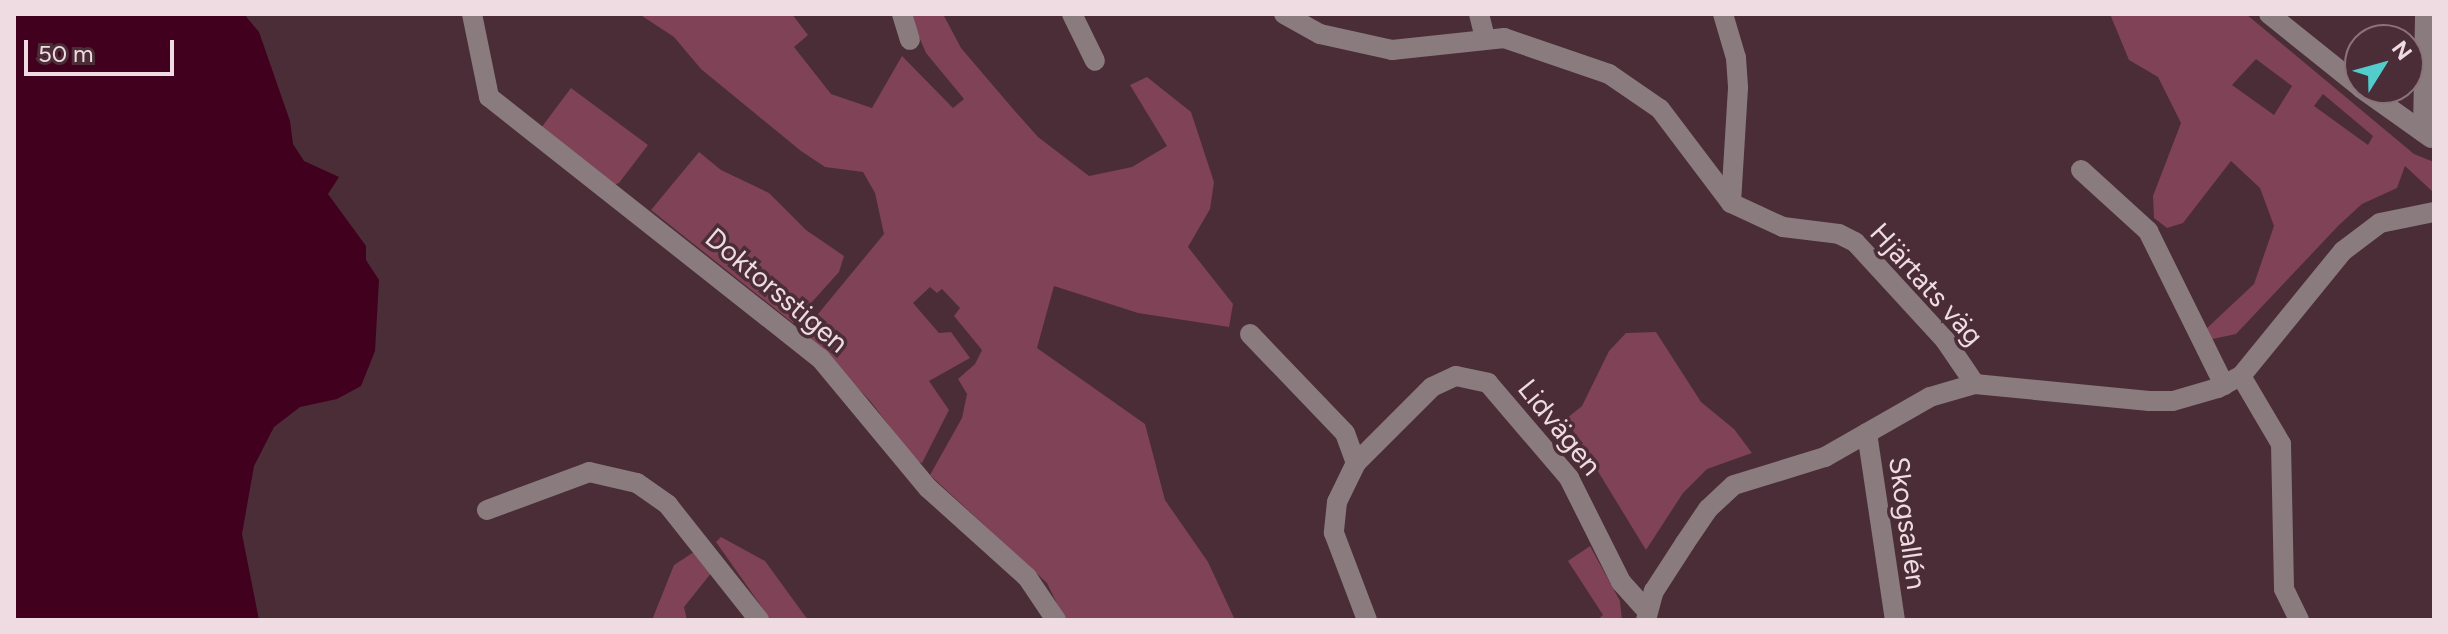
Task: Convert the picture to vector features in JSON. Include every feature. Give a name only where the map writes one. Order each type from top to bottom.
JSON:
[{"type":"street","name":"Doktorsstigen","points":[[472,14],[489,97],[820,358],[928,488],[1027,577],[1056,620]]},
{"type":"street","points":[[902,14],[910,40]]},
{"type":"street","points":[[1072,14],[1095,61]]},
{"type":"street","name":"Hjärtats väg","points":[[1284,14],[1320,34],[1392,50],[1436,49],[1485,38],[1549,50],[1637,91],[1660,109],[1731,203],[1783,227],[1839,234],[1855,242],[1945,340],[1975,384]]},
{"type":"street","points":[[1479,14],[1485,38]]},
{"type":"street","points":[[1723,14],[1736,58],[1738,88],[1731,203]]},
{"type":"street","points":[[2269,14],[2344,75]]},
{"type":"street","points":[[2425,14],[2429,136]]},
{"type":"street","points":[[2383,104],[2429,136]]},
{"type":"street","points":[[2081,170],[2148,231],[2233,381],[2281,444],[2284,589],[2299,620]]},
{"type":"street","points":[[1646,615],[1718,498],[1748,477],[1803,466],[1930,397],[1975,384],[2173,401],[2233,381],[2343,251],[2380,223],[2434,212]]},
{"type":"street","points":[[1250,334],[1324,406],[1345,433],[1356,463]]},
{"type":"street","name":"Lidvägen","points":[[1367,620],[1334,533],[1337,502],[1356,463],[1432,387],[1456,376],[1488,383],[1569,478],[1621,582],[1646,615]]},
{"type":"street","name":"Skogsallén","points":[[1867,433],[1895,620]]},
{"type":"street","points":[[487,510],[589,472],[637,483],[668,505],[759,620]]},
{"type":"shaded area","points":[[14,14],[244,14],[259,32],[290,121],[293,144],[304,161],[339,177],[328,194],[366,246],[366,260],[379,280],[375,351],[361,386],[337,399],[300,407],[274,427],[254,466],[242,534],[259,620],[14,620]]},
{"type":"shaded area","points":[[639,14],[792,14],[808,35],[794,47],[831,94],[872,108],[902,56],[953,108],[964,99],[926,53],[911,18],[911,14],[943,14],[961,48],[1038,137],[1089,176],[1132,167],[1167,146],[1130,85],[1147,77],[1191,112],[1214,182],[1210,209],[1188,247],[1233,304],[1229,327],[1138,313],[1054,286],[1037,348],[1145,424],[1165,500],[1208,562],[1235,620],[1065,620],[1047,583],[930,475],[962,418],[967,394],[958,379],[975,364],[982,350],[954,316],[960,308],[942,289],[937,293],[930,287],[913,303],[939,333],[951,332],[970,358],[929,381],[949,410],[922,463],[916,461],[871,402],[804,331],[884,234],[875,193],[863,172],[825,167],[801,151],[701,69],[674,37]]},
{"type":"shaded area","points":[[2110,14],[2246,14],[2344,96],[2344,104],[2354,104],[2414,154],[2434,162],[2434,193],[2405,166],[2397,188],[2362,204],[2236,334],[2208,340],[2206,329],[2254,284],[2274,226],[2260,188],[2231,161],[2183,223],[2167,228],[2154,218],[2153,196],[2181,123],[2158,77],[2129,60]],"holes":[[[2256,59],[2292,86],[2274,115],[2232,85]],[[2323,94],[2373,136],[2368,145],[2314,106]]]},
{"type":"shaded area","points":[[571,88],[648,145],[619,183],[613,185],[541,128]]},
{"type":"shaded area","points":[[699,152],[721,170],[769,193],[806,230],[844,256],[839,272],[793,323],[651,210]]},
{"type":"shaded area","points":[[1656,332],[1701,402],[1734,429],[1752,453],[1707,469],[1683,493],[1646,550],[1566,419],[1582,406],[1609,351],[1626,333]]},
{"type":"shaded area","points":[[721,537],[765,561],[808,620],[771,620],[716,542]]},
{"type":"shaded area","points":[[1590,546],[1620,601],[1622,620],[1597,620],[1603,615],[1568,561]]},
{"type":"shaded area","points":[[697,550],[712,572],[684,607],[687,620],[652,620],[674,565]]}]
